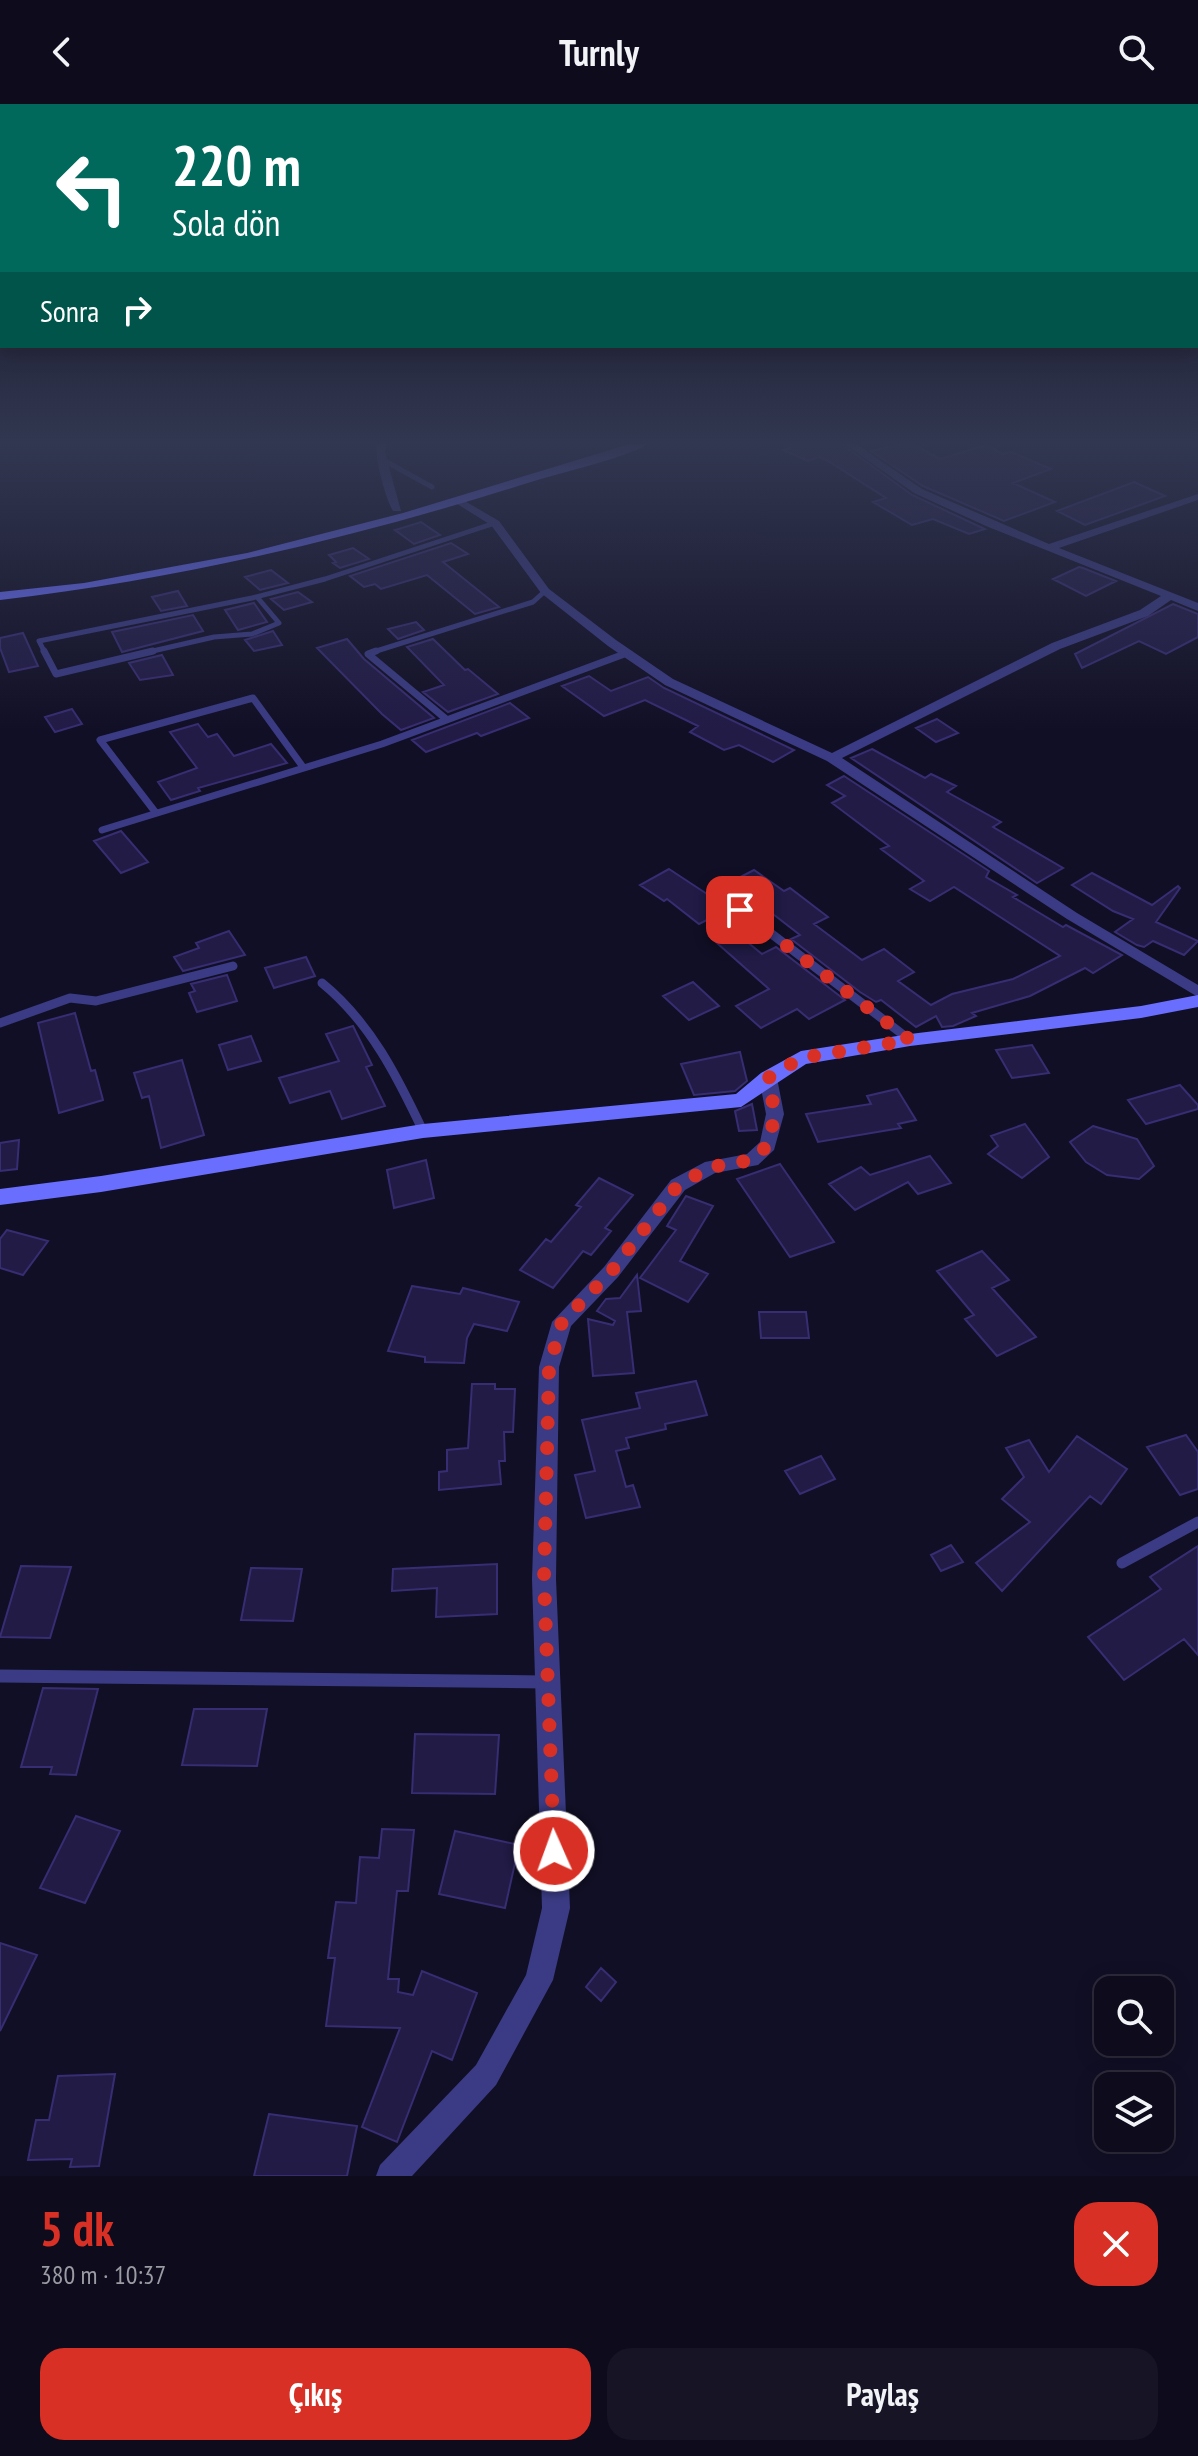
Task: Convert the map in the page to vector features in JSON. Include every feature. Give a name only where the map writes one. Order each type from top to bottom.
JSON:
[{"type":"street","points":[[0,584],[127,569],[285,539]]},
{"type":"street","points":[[0,596],[134,579],[331,539]]},
{"type":"street","points":[[507,539],[545,591],[669,682],[832,758],[1072,916],[1198,992]]},
{"type":"street","points":[[1027,539],[1198,607]]},
{"type":"street","points":[[1048,548],[1075,539]]},
{"type":"street","points":[[832,758],[1056,646],[1144,613],[1169,596]]},
{"type":"street","points":[[0,1197],[101,1184],[423,1131],[741,1100],[768,1078],[801,1058],[910,1040],[1141,1012],[1198,1001]]},
{"type":"street","points":[[391,2176],[486,2075],[539,1980],[556,1908],[544,1579],[549,1367],[562,1322],[611,1272],[678,1185],[711,1167],[752,1160],[768,1145],[775,1114],[768,1078]]},
{"type":"lane","points":[[257,597],[279,623],[252,634],[214,637],[56,674],[39,641],[257,597],[325,579],[447,539]]},
{"type":"lane","points":[[446,719],[368,654],[533,602],[545,591]]},
{"type":"lane","points":[[102,830],[382,744],[627,653]]},
{"type":"lane","points":[[156,813],[100,740],[253,698],[303,767]]},
{"type":"lane","points":[[716,891],[910,1040]]},
{"type":"lane","points":[[0,1023],[70,998],[96,1001],[233,966]]},
{"type":"lane","points":[[322,983],[340,996],[399,1080],[423,1131]]},
{"type":"lane","points":[[1122,1563],[1198,1522]]},
{"type":"lane","points":[[0,1676],[548,1682]]},
{"type":"building","points":[[407,539],[429,539],[414,544]]},
{"type":"building","points":[[451,543],[468,554],[443,562],[499,607],[475,614],[427,575],[381,589],[375,584],[364,587],[350,576]]},
{"type":"building","points":[[353,548],[369,559],[340,568],[329,555]]},
{"type":"building","points":[[1079,567],[1116,581],[1086,596],[1053,579]]},
{"type":"building","points":[[271,570],[288,583],[260,590],[245,577]]},
{"type":"building","points":[[178,591],[187,606],[161,611],[152,597]]},
{"type":"building","points":[[298,592],[312,602],[284,610],[271,599]]},
{"type":"building","points":[[254,603],[267,622],[238,630],[225,610]]},
{"type":"building","points":[[1173,604],[1198,614],[1198,637],[1166,654],[1139,641],[1082,668],[1075,654]]},
{"type":"building","points":[[193,615],[203,631],[122,652],[112,632]]},
{"type":"building","points":[[416,622],[424,630],[398,639],[388,629]]},
{"type":"building","points":[[273,631],[282,645],[254,651],[245,640]]},
{"type":"building","points":[[23,633],[38,666],[9,672],[0,648],[0,638]]},
{"type":"building","points":[[347,639],[364,659],[434,718],[401,730],[382,714],[317,648]]},
{"type":"building","points":[[433,639],[465,670],[468,669],[498,694],[448,712],[423,692],[444,685],[407,647]]},
{"type":"building","points":[[162,655],[173,675],[140,680],[129,663]]},
{"type":"building","points":[[589,676],[611,691],[648,677],[664,688],[794,750],[773,762],[739,745],[724,750],[690,732],[698,726],[645,700],[604,716],[562,686]]},
{"type":"building","points":[[510,703],[529,718],[426,752],[412,740]]},
{"type":"building","points":[[72,709],[82,724],[55,732],[45,717]]},
{"type":"building","points":[[937,719],[958,733],[936,742],[916,728]]},
{"type":"building","points":[[198,724],[208,737],[217,734],[234,756],[271,744],[287,763],[198,788],[200,791],[171,800],[158,782],[197,768],[170,732]]},
{"type":"building","points":[[872,749],[925,778],[931,774],[956,786],[947,792],[1001,822],[993,827],[1063,868],[1037,883],[851,758]]},
{"type":"building","points":[[844,776],[989,871],[986,877],[1017,895],[1013,897],[1063,927],[1066,925],[1122,955],[1093,973],[1085,968],[1030,996],[972,1013],[976,1016],[953,1026],[942,1027],[936,1016],[916,1027],[881,1000],[876,1002],[860,992],[791,939],[800,935],[751,897],[741,902],[721,887],[754,870],[784,891],[790,888],[828,917],[814,924],[862,960],[884,949],[914,972],[898,981],[931,1005],[952,994],[1013,979],[1060,956],[954,887],[930,901],[910,889],[924,881],[881,849],[889,846],[832,803],[845,796],[827,785]]},
{"type":"building","points":[[121,831],[148,862],[121,873],[94,841]]},
{"type":"building","points":[[669,869],[710,893],[729,909],[699,924],[667,899],[664,901],[640,885]]},
{"type":"building","points":[[1092,873],[1152,905],[1178,886],[1180,888],[1156,922],[1198,941],[1184,955],[1153,941],[1144,947],[1137,945],[1115,932],[1133,919],[1113,911],[1072,885]]},
{"type":"building","points":[[729,927],[762,954],[776,947],[845,1000],[809,1019],[797,1009],[761,1028],[736,1006],[769,989],[709,936]]},
{"type":"building","points":[[229,931],[245,955],[183,971],[174,957],[199,948],[196,943]]},
{"type":"building","points":[[306,957],[315,976],[274,988],[265,968]]},
{"type":"building","points":[[227,975],[237,1001],[197,1012],[189,993],[195,991],[191,984]]},
{"type":"building","points":[[693,982],[719,1006],[689,1020],[663,996]]},
{"type":"building","points":[[75,1013],[91,1071],[95,1070],[103,1100],[59,1113],[38,1023]]},
{"type":"building","points":[[353,1026],[372,1065],[366,1067],[385,1106],[342,1119],[330,1091],[290,1103],[279,1078],[339,1061],[326,1034]]},
{"type":"building","points":[[251,1036],[261,1061],[228,1070],[219,1045]]},
{"type":"building","points":[[1032,1045],[1049,1073],[1012,1078],[996,1050]]},
{"type":"building","points":[[740,1052],[747,1081],[735,1091],[694,1095],[681,1064]]},
{"type":"building","points":[[182,1060],[204,1135],[161,1148],[149,1096],[142,1098],[134,1073]]},
{"type":"building","points":[[1180,1085],[1198,1109],[1146,1124],[1128,1100]]},
{"type":"building","points":[[897,1089],[916,1120],[898,1124],[901,1128],[818,1142],[806,1114],[871,1104],[867,1096]]},
{"type":"building","points":[[752,1104],[757,1130],[739,1131],[735,1111]]},
{"type":"building","points":[[1025,1124],[1049,1157],[1022,1178],[988,1154],[998,1146],[991,1136]]},
{"type":"building","points":[[1093,1126],[1137,1139],[1154,1166],[1139,1179],[1107,1175],[1086,1162],[1070,1142]]},
{"type":"building","points":[[19,1140],[17,1169],[0,1171],[0,1143]]},
{"type":"building","points":[[930,1156],[951,1183],[918,1194],[908,1182],[855,1210],[829,1184],[861,1167],[870,1175]]},
{"type":"building","points":[[426,1160],[434,1198],[394,1208],[387,1170]]},
{"type":"building","points":[[780,1164],[834,1242],[790,1257],[737,1179]]},
{"type":"building","points":[[599,1178],[633,1195],[605,1228],[611,1231],[591,1255],[583,1251],[553,1288],[520,1270],[546,1239],[551,1242],[581,1207],[576,1205]]},
{"type":"building","points":[[686,1196],[713,1206],[680,1261],[708,1274],[688,1302],[640,1278],[676,1230],[667,1226]]},
{"type":"building","points":[[7,1230],[48,1241],[23,1275],[0,1268],[0,1239]]},
{"type":"building","points":[[982,1251],[1009,1280],[992,1288],[1036,1337],[997,1356],[965,1319],[974,1315],[937,1271]]},
{"type":"building","points":[[637,1275],[641,1311],[627,1312],[634,1373],[593,1376],[588,1319],[613,1325],[615,1321],[597,1311],[606,1299],[620,1298]]},
{"type":"building","points":[[412,1286],[460,1294],[463,1288],[519,1302],[507,1331],[474,1324],[467,1338],[464,1363],[425,1362],[425,1357],[388,1351]]},
{"type":"building","points":[[759,1312],[806,1312],[809,1338],[761,1338]]},
{"type":"building","points":[[696,1381],[707,1415],[665,1424],[666,1429],[626,1438],[629,1448],[616,1451],[626,1487],[633,1485],[640,1507],[586,1518],[575,1475],[595,1471],[582,1420],[640,1408],[636,1393]]},
{"type":"building","points":[[472,1384],[495,1384],[495,1389],[515,1389],[513,1432],[504,1432],[505,1461],[499,1461],[501,1484],[439,1490],[439,1472],[447,1471],[447,1450],[468,1448]]},
{"type":"building","points":[[1186,1435],[1198,1452],[1198,1489],[1180,1495],[1147,1447]]},
{"type":"building","points":[[1077,1436],[1127,1469],[1101,1504],[1090,1496],[1002,1591],[976,1563],[1030,1522],[1002,1499],[1024,1477],[1006,1448],[1029,1440],[1049,1472]]},
{"type":"building","points":[[821,1456],[835,1479],[800,1494],[785,1471]]},
{"type":"building","points":[[951,1545],[963,1562],[941,1571],[931,1555]]},
{"type":"building","points":[[1198,1546],[1198,1655],[1184,1639],[1124,1680],[1088,1637],[1161,1589],[1150,1577]]},
{"type":"building","points":[[497,1564],[497,1614],[436,1617],[437,1588],[392,1591],[393,1569]]},
{"type":"building","points":[[21,1566],[71,1567],[50,1638],[0,1637]]},
{"type":"building","points":[[251,1568],[302,1569],[293,1621],[241,1620]]},
{"type":"building","points":[[43,1688],[98,1689],[76,1775],[50,1774],[52,1767],[21,1767]]},
{"type":"building","points":[[194,1709],[267,1709],[257,1766],[182,1765]]},
{"type":"building","points":[[415,1734],[499,1735],[495,1794],[412,1793]]},
{"type":"building","points":[[76,1816],[120,1831],[85,1903],[40,1888]]},
{"type":"building","points":[[382,1829],[414,1830],[408,1891],[397,1891],[388,1979],[399,1979],[398,1992],[413,1995],[422,1971],[477,1993],[452,2060],[432,2051],[397,2142],[362,2127],[400,2028],[326,2026],[335,1958],[328,1958],[336,1902],[356,1903],[360,1857],[379,1858]]},
{"type":"building","points":[[455,1831],[519,1845],[505,1908],[439,1894]]},
{"type":"building","points":[[0,1943],[37,1955],[0,2031]]},
{"type":"building","points":[[601,1968],[616,1982],[601,2001],[586,1987]]},
{"type":"building","points":[[115,2074],[99,2166],[70,2167],[72,2159],[28,2160],[36,2120],[49,2120],[58,2076]]},
{"type":"building","points":[[269,2114],[357,2126],[347,2176],[254,2176]]},
{"type":"route","points":[[554,1851],[544,1579],[549,1367],[562,1322],[611,1272],[678,1185],[711,1167],[752,1160],[768,1145],[775,1114],[768,1078],[801,1058],[910,1040],[740,910]]}]
